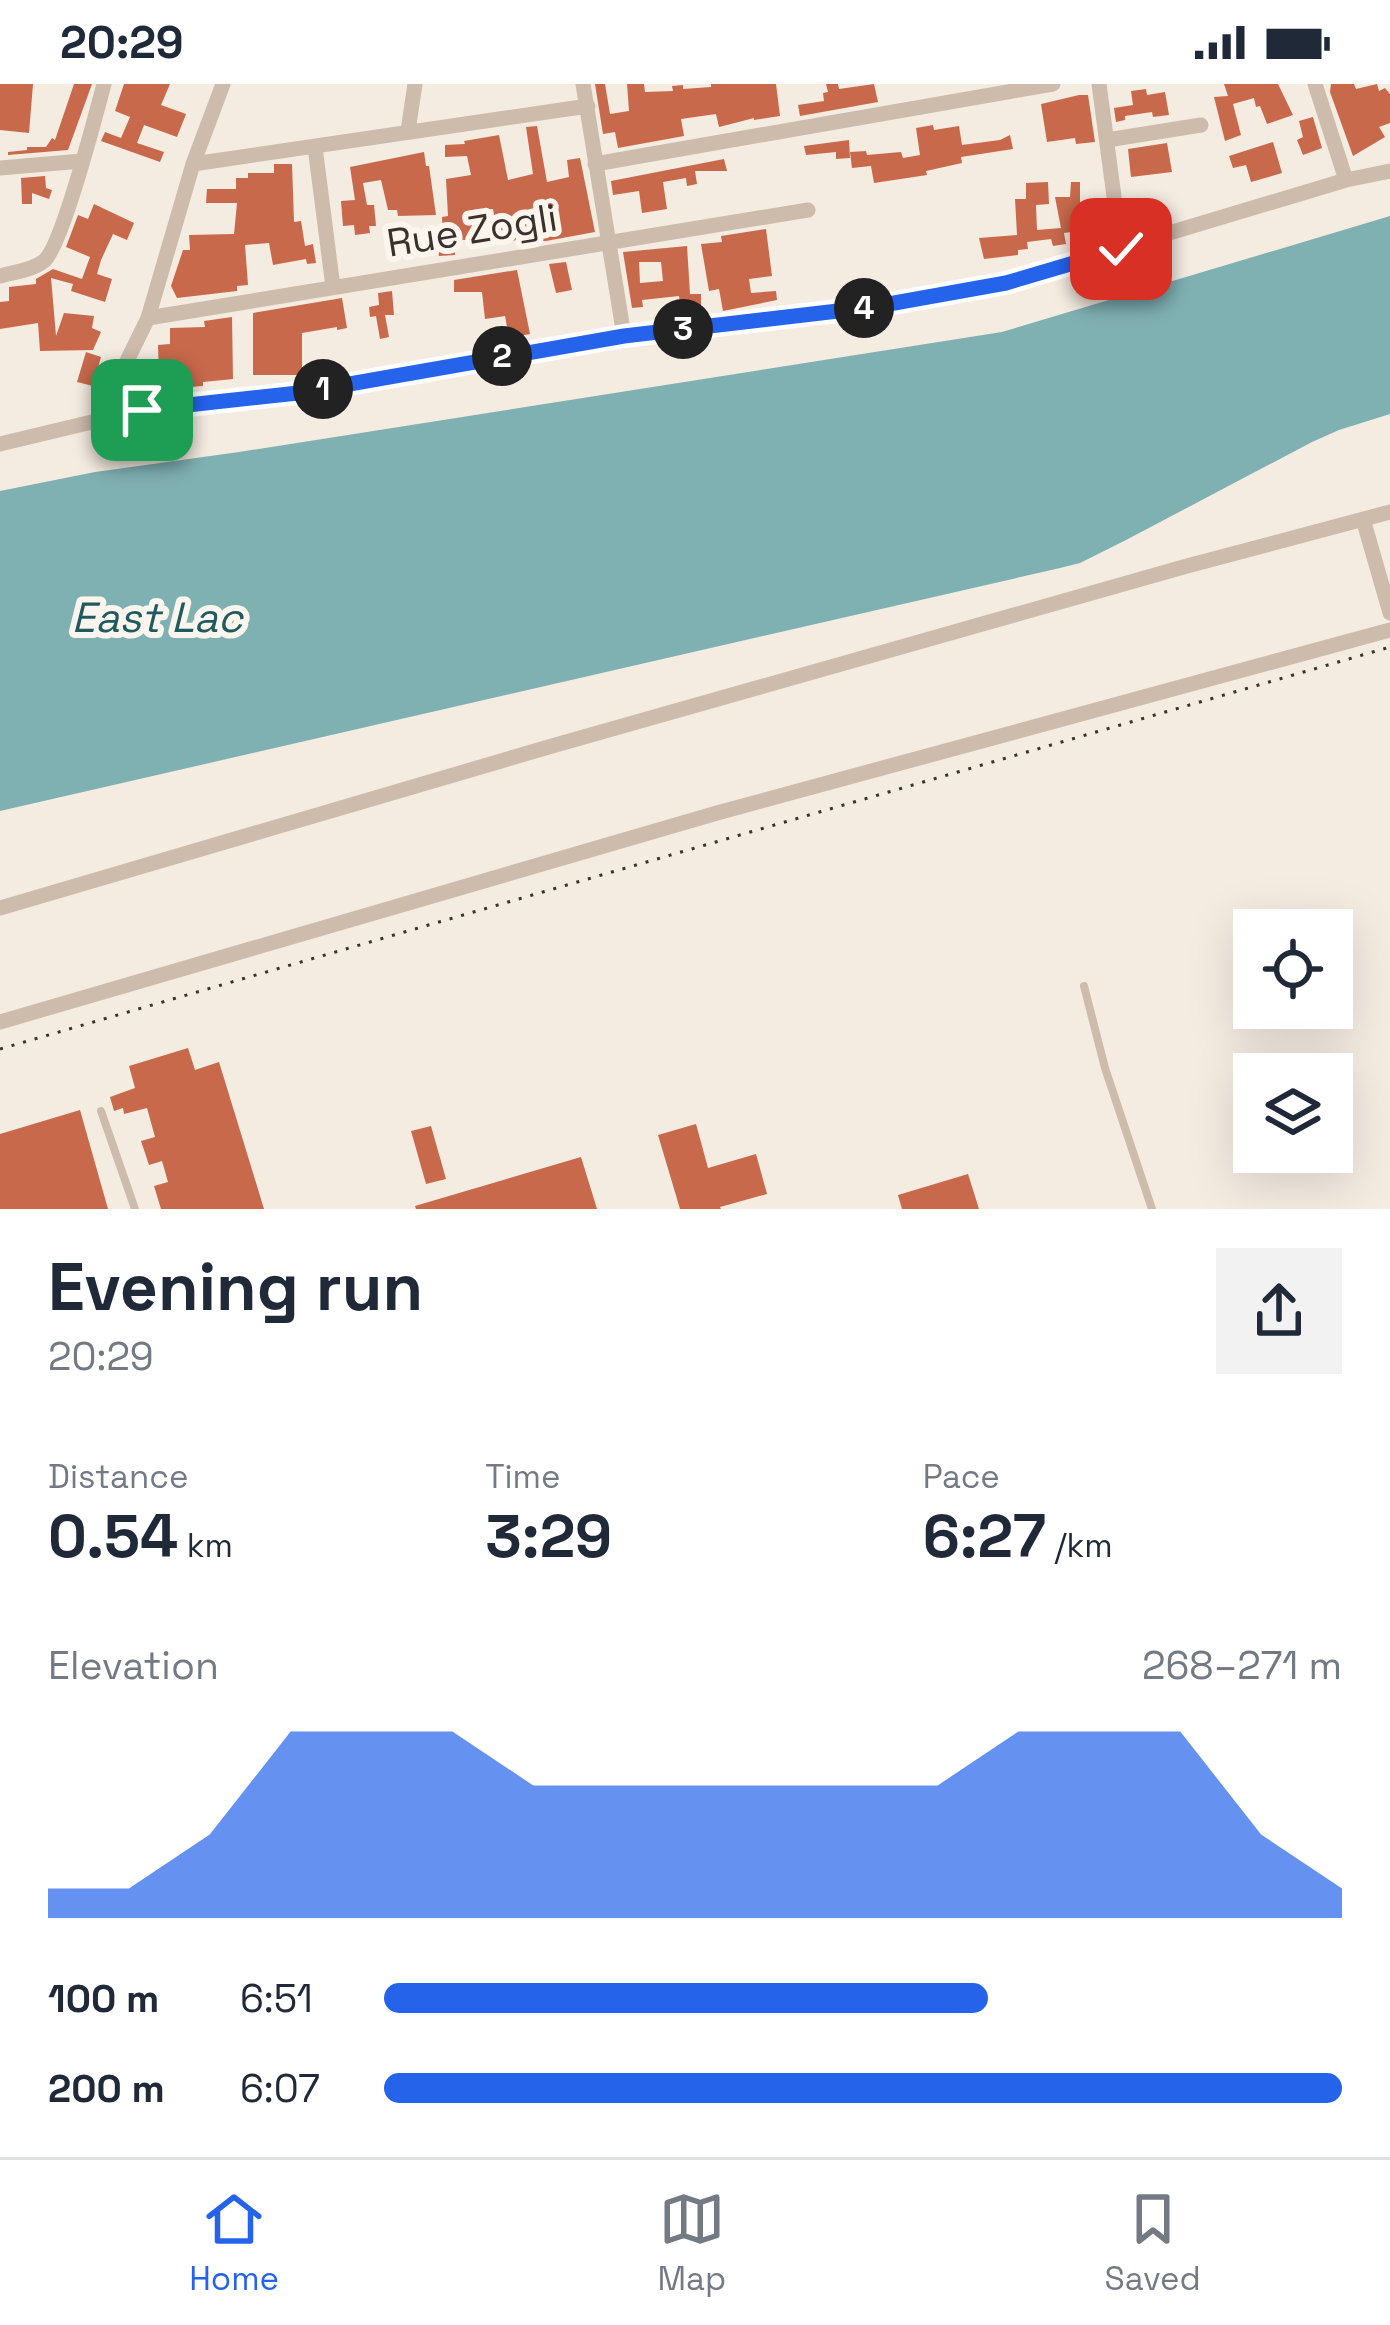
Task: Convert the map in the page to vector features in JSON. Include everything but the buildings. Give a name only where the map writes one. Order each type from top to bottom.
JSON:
[{"type":"street","points":[[0,276],[33,267],[50,254],[104,84]]},
{"type":"street","points":[[98,420],[148,318],[193,164],[223,84]]},
{"type":"street","points":[[408,131],[415,84]]},
{"type":"street","points":[[583,84],[624,336]]},
{"type":"street","points":[[595,164],[1053,84]]},
{"type":"street","points":[[1099,84],[1121,249]]},
{"type":"street","points":[[1315,84],[1346,180]]},
{"type":"street","points":[[193,164],[588,106]]},
{"type":"street","points":[[1107,140],[1201,125]]},
{"type":"street","points":[[315,147],[333,286]]},
{"type":"street","points":[[0,168],[82,160]]},
{"type":"street","points":[[0,444],[142,410],[298,393],[624,336],[894,303],[1006,283],[1346,180],[1390,172]]},
{"type":"street","name":"Rue Zogli","points":[[148,318],[808,210]]},
{"type":"street","points":[[0,908],[575,740],[1390,512]]},
{"type":"street","points":[[1363,519],[1390,613]]},
{"type":"street","points":[[0,1022],[718,813],[1390,630]]},
{"type":"lane","points":[[1084,986],[1105,1068],[1152,1209]]},
{"type":"lane","points":[[101,1112],[136,1209]]},
{"type":"water","name":"East Lac","points":[[1390,216],[1390,414],[1312,442],[1080,563],[0,811],[0,491],[95,472],[1002,332]]},
{"type":"railway","points":[[0,1049],[1390,647]]},
{"type":"route","points":[[142,410],[298,393],[624,336],[872,307],[1006,283],[1121,249]]}]
